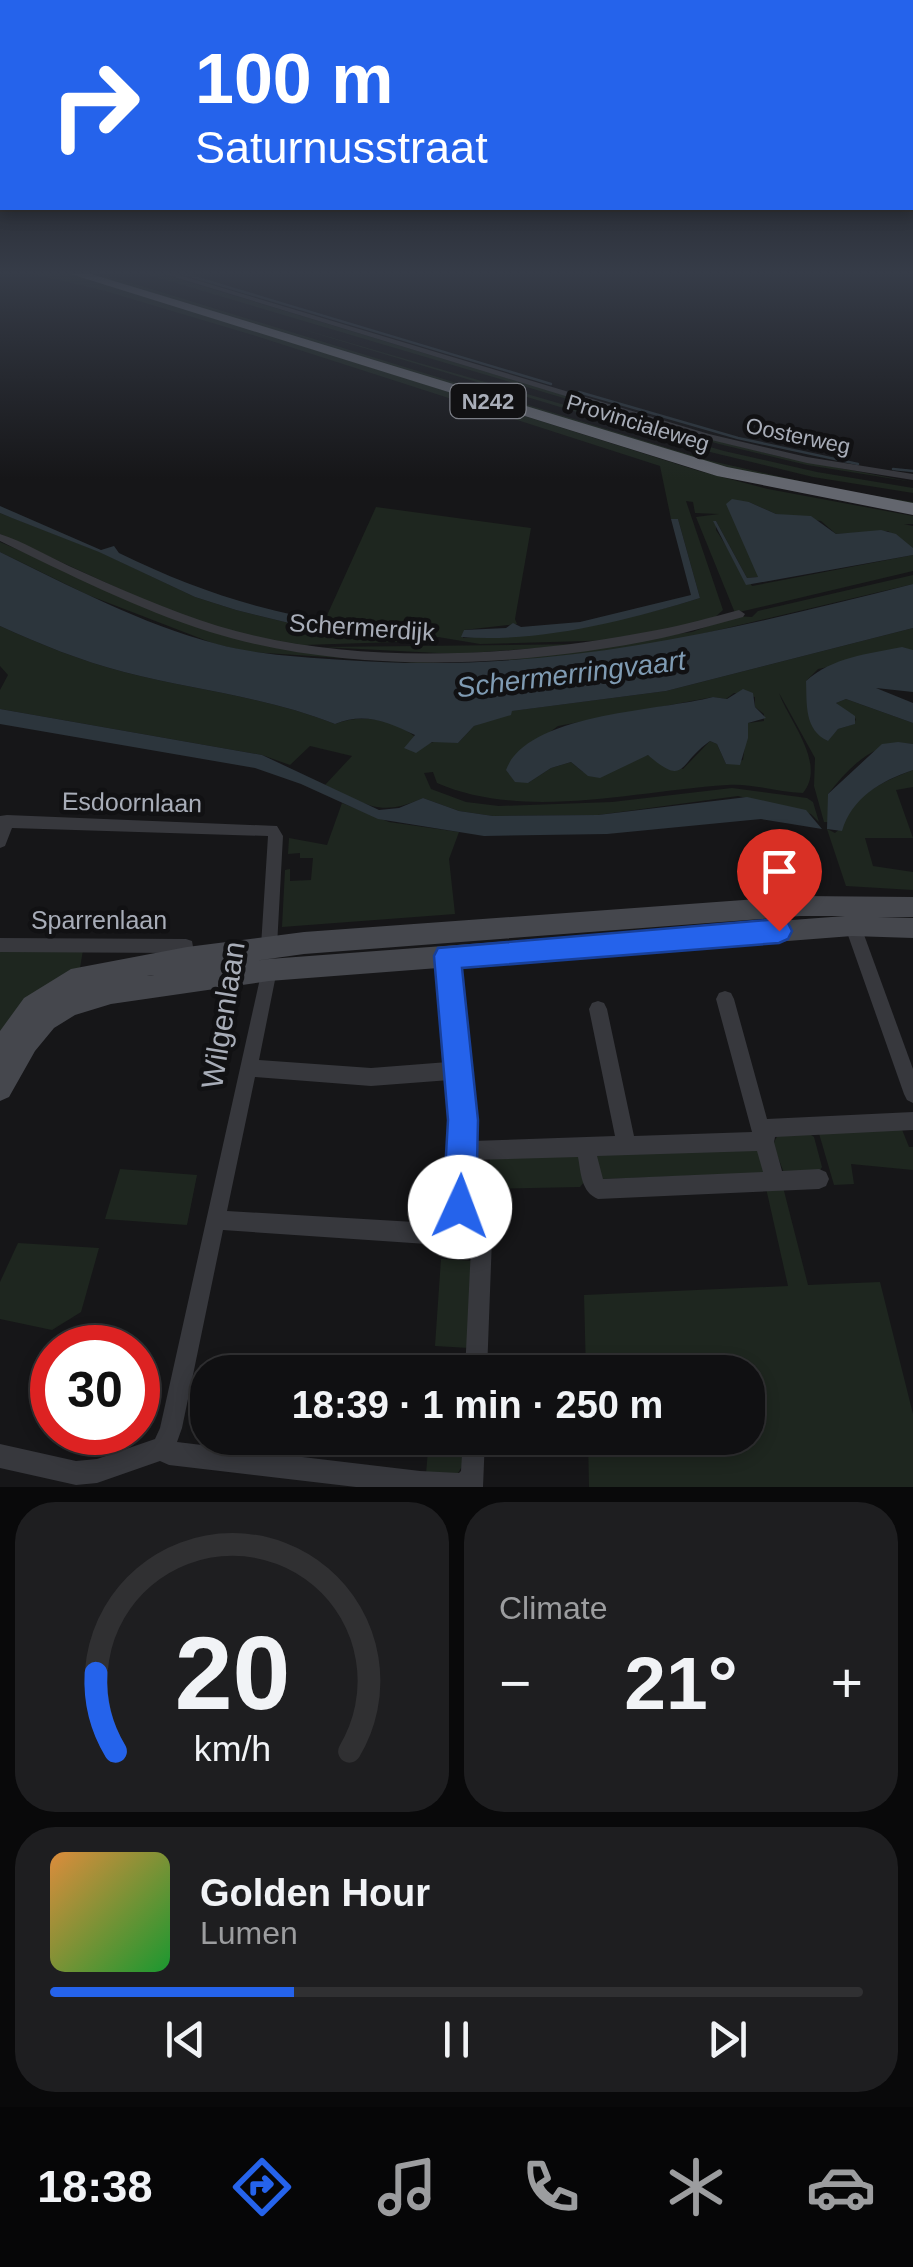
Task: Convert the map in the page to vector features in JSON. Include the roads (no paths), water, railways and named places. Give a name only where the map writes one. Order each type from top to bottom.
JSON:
[{"type":"highway","name":"Provincialeweg","points":[[294,340],[724,472],[913,510]]},
{"type":"highway","name":"Provincialeweg","points":[[327,340],[681,448],[802,479],[913,497]]},
{"type":"street","name":"Oosterweg","points":[[389,340],[706,436],[806,460],[913,477]]},
{"type":"street","name":"Schermerdijk","points":[[0,537],[194,623],[257,640],[326,650],[431,655],[560,649],[656,635],[738,614]]},
{"type":"street","name":"Esdoornlaan","points":[[3,822],[263,827]]},
{"type":"street","points":[[0,842],[3,822]]},
{"type":"street","name":"Wilgenlaan","points":[[163,1448],[171,1428],[249,1068],[269,958],[276,836],[263,827]]},
{"type":"street","points":[[0,1052],[34,1006],[71,980],[187,958],[448,956],[913,907]]},
{"type":"street","points":[[849,915],[913,1094]]},
{"type":"street","points":[[0,1088],[32,1034],[70,1004],[269,958],[849,915],[913,928]]},
{"type":"street","name":"Sparrenlaan","points":[[0,945],[186,946],[187,958]]},
{"type":"street","points":[[448,956],[462,1151],[448,1234]]},
{"type":"street","points":[[725,999],[775,1181]]},
{"type":"street","points":[[598,1009],[626,1145]]},
{"type":"street","points":[[249,1068],[370,1078],[458,1070]]},
{"type":"street","points":[[764,1140],[769,1128],[913,1120]]},
{"type":"street","points":[[462,1151],[764,1140]]},
{"type":"street","points":[[585,1146],[592,1181],[598,1189],[819,1178]]},
{"type":"street","points":[[216,1220],[482,1238],[477,1355]]},
{"type":"street","points":[[0,1456],[76,1474],[97,1471],[163,1448],[169,1453],[463,1485],[471,1483],[473,1455]]},
{"type":"water","points":[[732,499],[776,514],[811,516],[836,534],[881,530],[896,534],[913,548],[913,555],[746,585],[713,521],[747,578],[758,577],[726,504]]},
{"type":"water","points":[[0,506],[101,550],[114,546],[119,553],[158,571],[234,599],[351,625],[434,631],[433,637],[322,631],[236,610],[195,597],[99,552],[0,513]]},
{"type":"water","points":[[671,519],[678,519],[700,598],[642,615],[552,633],[461,637],[464,630],[506,628],[513,623],[521,627],[580,622],[691,595]]},
{"type":"water","name":"Schermerringvaart","points":[[0,552],[106,603],[189,636],[233,648],[296,657],[419,663],[563,655],[702,634],[913,584],[913,628],[666,691],[512,711],[511,715],[474,726],[458,743],[432,742],[416,753],[404,748],[415,735],[385,723],[356,719],[335,724],[257,700],[124,672],[61,652],[0,626]]},
{"type":"water","points":[[902,647],[913,650],[913,692],[876,688],[913,703],[913,723],[846,699],[836,703],[855,716],[855,724],[838,729],[828,741],[820,736],[808,716],[806,681],[839,662]]},
{"type":"water","points":[[743,689],[753,693],[755,707],[766,718],[748,723],[740,765],[726,764],[717,744],[710,741],[676,771],[648,755],[600,778],[588,776],[571,762],[551,768],[528,783],[515,782],[506,770],[519,751],[567,726],[713,697],[727,699]]},
{"type":"water","points":[[0,709],[262,755],[379,810],[399,808],[423,798],[459,811],[493,816],[598,815],[747,797],[806,810],[822,829],[761,819],[607,834],[484,836],[378,819],[255,768],[0,724]]},
{"type":"water","points":[[882,744],[913,744],[913,770],[869,792],[853,809],[842,831],[827,829],[828,794]]},
{"type":"waterway","points":[[406,340],[551,384]]},
{"type":"waterway","points":[[579,392],[738,438],[858,464]]},
{"type":"waterway","points":[[893,469],[913,471]]}]
